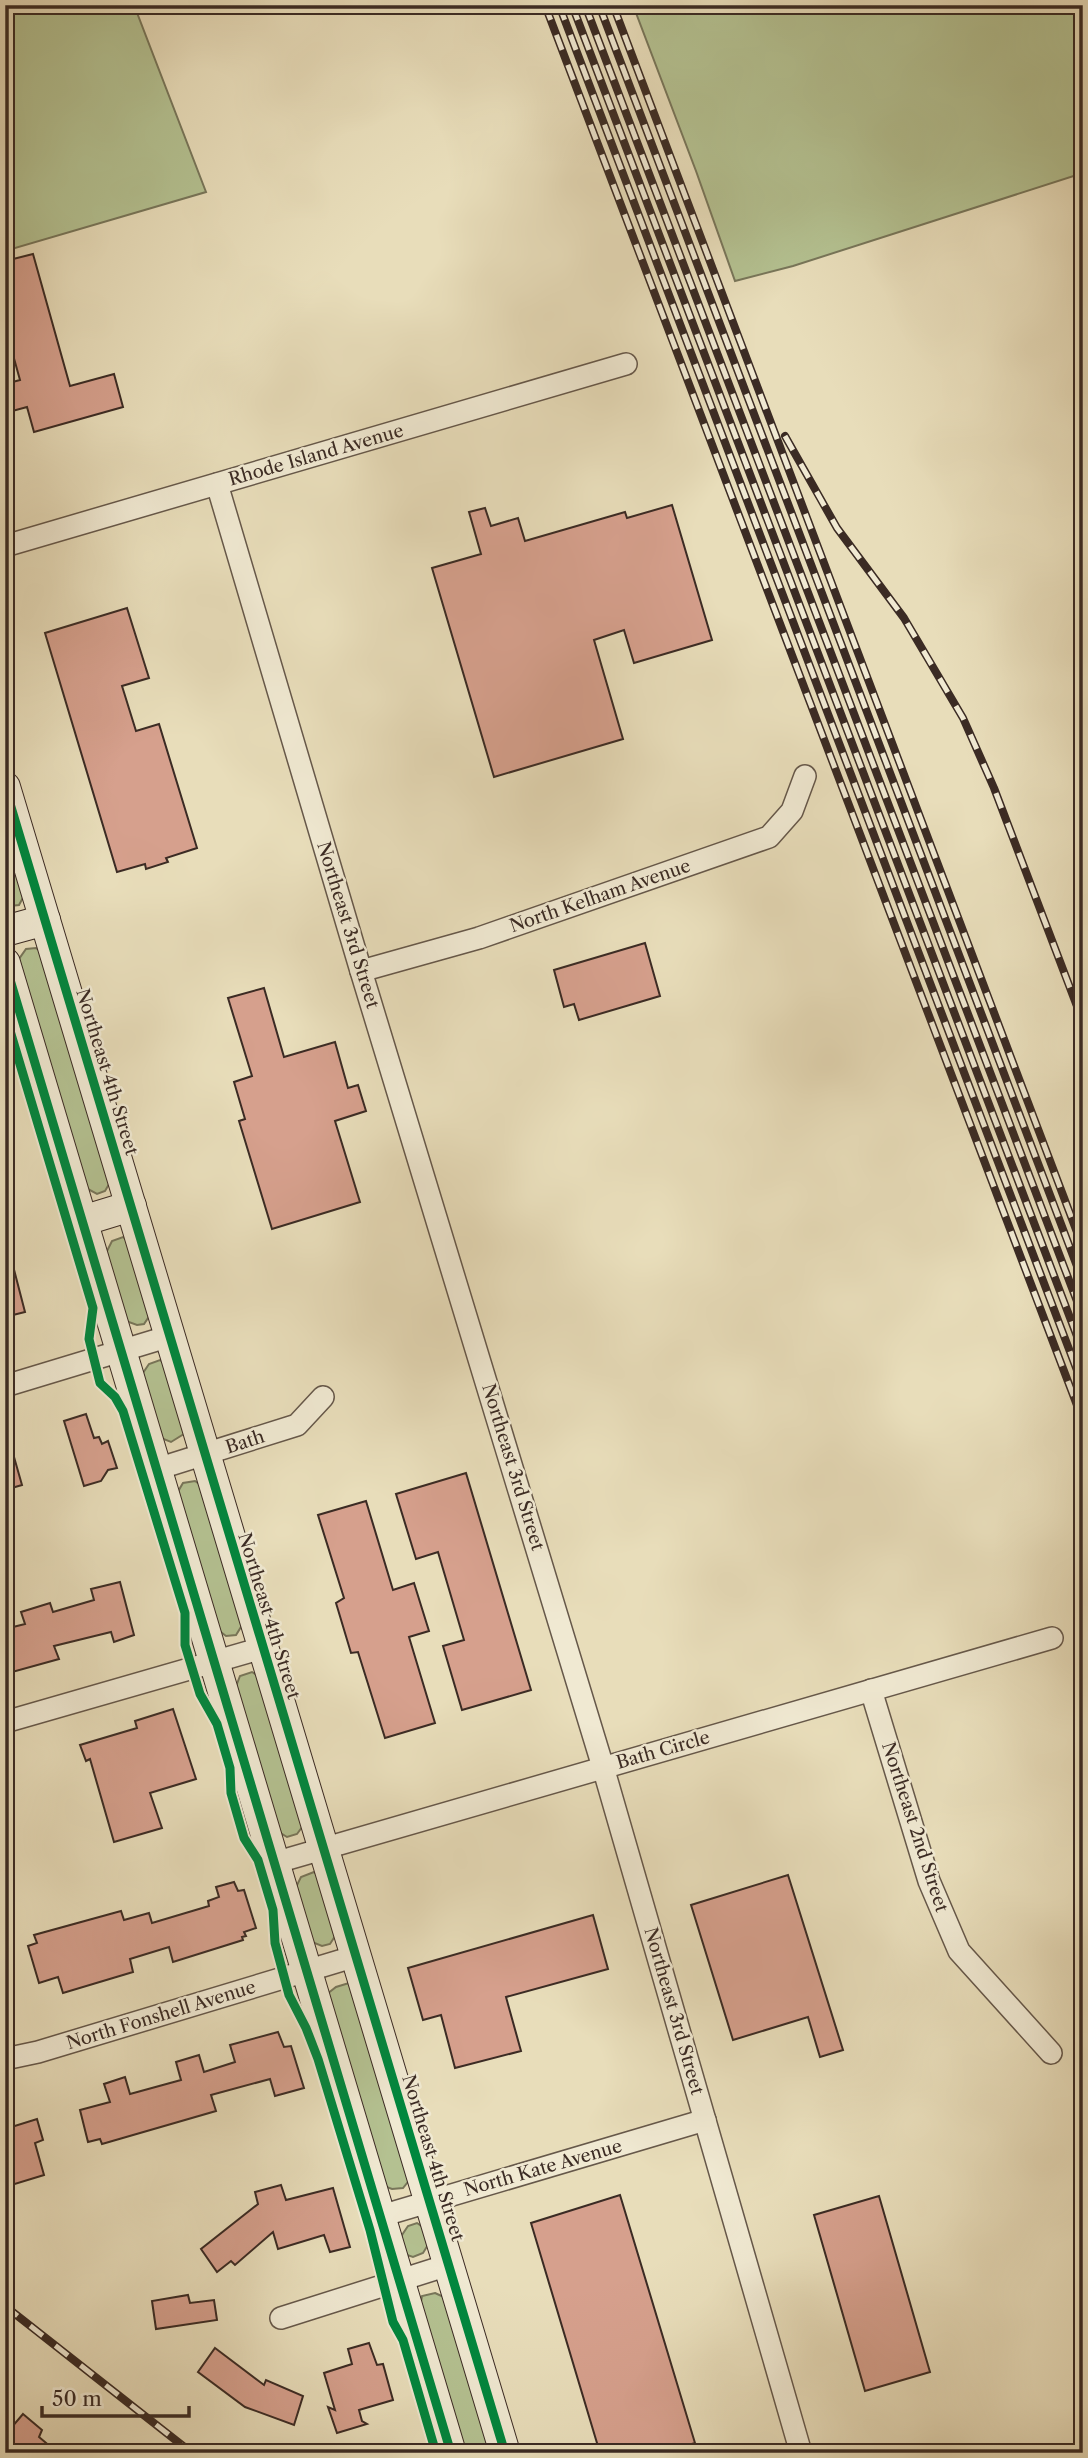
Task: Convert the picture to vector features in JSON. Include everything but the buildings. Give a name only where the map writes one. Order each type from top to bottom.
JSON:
[{"type":"main road","name":"Northeast 4th Street","points":[[5,787],[505,2453]]},
{"type":"main road","points":[[5,930],[45,920]]},
{"type":"main road","points":[[5,963],[452,2453]]},
{"type":"main road","points":[[82,1221],[131,1206]]},
{"type":"street","name":"Rhode Island Avenue","points":[[5,546],[626,364]]},
{"type":"street","name":"Northeast 3rd Street","points":[[217,484],[361,971],[603,1767],[801,2453]]},
{"type":"street","name":"North Kelham Avenue","points":[[361,971],[479,938],[768,837],[792,811],[805,776]]},
{"type":"street","points":[[5,1387],[170,1336]]},
{"type":"street","name":"Bath","points":[[157,1469],[297,1425],[323,1398]]},
{"type":"street","name":"Bath Circle","points":[[274,1863],[1052,1638]]},
{"type":"street","points":[[5,1722],[262,1648]]},
{"type":"street","name":"Northeast 2nd Street","points":[[871,1690],[929,1881],[959,1951],[1051,2053]]},
{"type":"street","name":"North Fonshell Avenue","points":[[5,2059],[51,2048],[356,1956]]},
{"type":"street","name":"North Kate Avenue","points":[[381,2216],[705,2120]]},
{"type":"street","points":[[281,2318],[448,2265]]},
{"type":"green space","points":[[5,5],[134,5],[206,192],[5,251]]},
{"type":"green space","points":[[633,5],[1083,5],[1083,173],[793,266],[735,281]]},
{"type":"green space","points":[[5,828],[25,894],[19,905],[5,904]]},
{"type":"green space","points":[[36,948],[44,954],[112,1179],[105,1191],[97,1194],[86,1188],[19,959],[26,949]]},
{"type":"green space","points":[[123,1237],[131,1243],[152,1312],[144,1324],[137,1325],[126,1321],[106,1253],[112,1241]]},
{"type":"green space","points":[[160,1360],[168,1366],[187,1432],[171,1442],[161,1438],[141,1376],[149,1364]]},
{"type":"green space","points":[[195,1481],[202,1486],[244,1622],[236,1635],[226,1636],[217,1629],[176,1495],[183,1483]]},
{"type":"green space","points":[[252,1672],[261,1678],[305,1823],[297,1834],[287,1837],[279,1832],[235,1689],[240,1676]]},
{"type":"green space","points":[[314,1872],[320,1878],[337,1933],[330,1944],[322,1946],[312,1942],[295,1889],[301,1877]]},
{"type":"green space","points":[[349,1983],[411,2178],[403,2188],[392,2189],[384,2186],[327,1994],[336,1987]]},
{"type":"green space","points":[[417,2223],[427,2230],[431,2240],[423,2253],[413,2257],[404,2254],[400,2238],[408,2226]]},
{"type":"green space","points":[[435,2293],[446,2298],[493,2453],[463,2453],[420,2307],[422,2296]]},
{"type":"railway","points":[[545,5],[1083,1421]]},
{"type":"railway","points":[[559,5],[1083,1386]]},
{"type":"railway","points":[[572,5],[1083,1352]]},
{"type":"railway","points":[[585,5],[1083,1317]]},
{"type":"railway","points":[[599,5],[1083,1282]]},
{"type":"railway","points":[[613,5],[1083,1248]]},
{"type":"railway","points":[[785,436],[837,528],[904,618],[963,718],[994,788],[1083,1022]]},
{"type":"railway","points":[[5,2306],[192,2453]]},
{"type":"cycle path","points":[[5,787],[505,2453]]},
{"type":"cycle path","points":[[5,963],[451,2453]]},
{"type":"cycle path","points":[[5,1014],[93,1308],[89,1339],[100,1383],[115,1397],[123,1411],[185,1613],[185,1645],[200,1694],[217,1724],[230,1768],[231,1793],[244,1838],[258,1860],[273,1910],[275,1943],[289,1995],[318,2059],[370,2230],[393,2322],[403,2340],[436,2453]]}]
